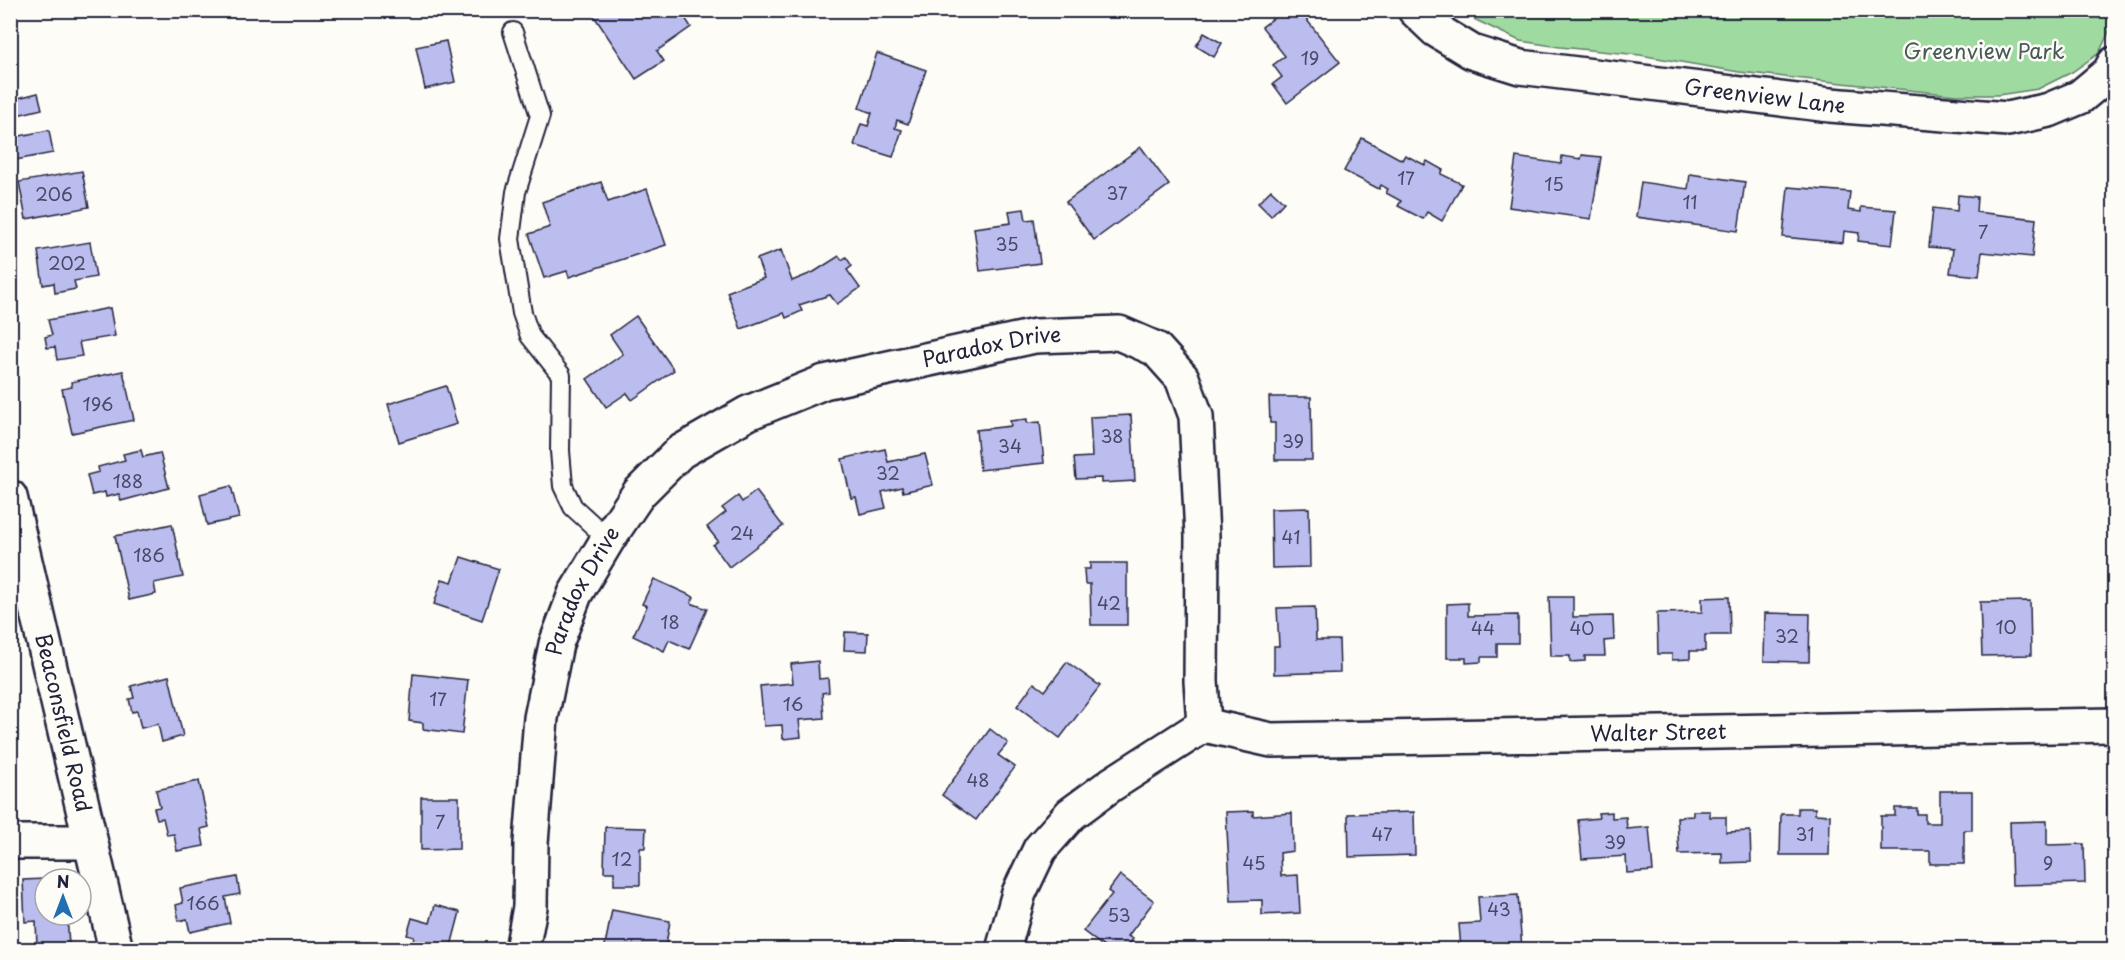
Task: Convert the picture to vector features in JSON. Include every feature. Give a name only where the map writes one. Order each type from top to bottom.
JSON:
[{"type":"street","name":"Greenview Lane","points":[[1415,10],[1436,30],[1472,52],[1520,66],[1830,105],[2008,119],[2049,110],[2080,97],[2109,73],[2115,64]]},
{"type":"street","name":"Paradox Drive","points":[[522,950],[530,907],[531,843],[541,718],[556,644],[575,594],[608,538],[639,493],[680,452],[748,413],[824,382],[1035,336],[1119,333],[1156,349],[1182,378],[1196,416],[1202,536],[1201,681],[1204,725]]},
{"type":"street","name":"Beaconsfield Road","points":[[10,497],[116,950]]},
{"type":"street","points":[[1003,950],[1019,893],[1040,849],[1071,814],[1112,784],[1204,725]]},
{"type":"street","name":"Walter Street","points":[[1204,725],[1271,740],[2115,725]]},
{"type":"street","points":[[10,842],[90,842]]},
{"type":"lane","points":[[513,32],[540,116],[516,192],[510,239],[522,313],[530,336],[561,375],[560,451],[563,486],[573,507],[608,538]]},
{"type":"green space","name":"Greenview Park","points":[[2114,10],[2114,21],[2099,53],[2072,72],[2038,89],[1998,95],[1956,95],[1739,72],[1640,55],[1520,41],[1457,11]]},
{"type":"building","points":[[590,10],[680,10],[691,27],[657,51],[664,61],[636,79]]},
{"type":"building","points":[[1284,10],[1299,10],[1340,62],[1287,103],[1273,84],[1282,77],[1273,65],[1285,56],[1262,27]]},
{"type":"building","points":[[1204,33],[1222,43],[1214,57],[1196,46]]},
{"type":"building","points":[[446,41],[455,82],[425,89],[416,47]]},
{"type":"building","points":[[877,53],[926,70],[908,124],[897,120],[895,128],[902,130],[893,157],[854,145],[861,124],[868,126],[872,113],[859,108]]},
{"type":"building","points":[[38,93],[42,109],[13,116],[10,100]]},
{"type":"building","points":[[49,130],[53,153],[10,161],[10,138]]},
{"type":"building","points":[[1362,138],[1402,160],[1405,155],[1425,165],[1427,161],[1443,170],[1441,174],[1462,184],[1442,221],[1427,212],[1423,219],[1398,206],[1401,201],[1386,193],[1388,189],[1381,185],[1379,189],[1344,171]]},
{"type":"building","points":[[1141,147],[1169,185],[1094,240],[1066,202]]},
{"type":"building","points":[[1582,155],[1601,157],[1591,219],[1509,207],[1516,157],[1561,164],[1562,156],[1581,159]]},
{"type":"building","points":[[82,171],[89,207],[26,219],[19,182]]},
{"type":"building","points":[[1690,174],[1745,182],[1738,231],[1636,217],[1641,182],[1688,189]]},
{"type":"building","points":[[601,182],[608,202],[647,189],[666,245],[569,277],[567,271],[544,278],[529,234],[550,227],[542,202]]},
{"type":"building","points":[[1788,187],[1850,192],[1848,210],[1861,212],[1861,207],[1896,210],[1892,245],[1858,241],[1859,233],[1844,231],[1843,243],[1783,237]]},
{"type":"building","points":[[1271,190],[1284,202],[1271,216],[1258,203]]},
{"type":"building","points":[[1958,195],[1977,197],[1976,212],[2036,219],[2032,257],[1982,252],[1979,276],[1950,273],[1953,249],[1929,247],[1933,208],[1957,211]]},
{"type":"building","points":[[1024,209],[1026,220],[1034,219],[1040,263],[980,271],[974,228],[1011,223],[1009,211]]},
{"type":"building","points":[[90,242],[96,277],[74,281],[76,289],[55,293],[54,283],[43,285],[38,251]]},
{"type":"building","points":[[781,250],[792,281],[814,272],[839,256],[842,260],[846,257],[852,266],[847,270],[860,288],[837,304],[830,295],[799,305],[802,311],[786,318],[784,313],[741,329],[727,292],[764,278],[757,259]]},
{"type":"building","points":[[110,308],[115,336],[79,342],[82,356],[57,360],[55,347],[47,348],[45,337],[52,335],[48,320]]},
{"type":"building","points":[[636,316],[674,370],[632,400],[627,393],[606,407],[587,379],[623,354],[610,335]]},
{"type":"building","points":[[123,371],[134,420],[72,433],[62,389],[72,387],[71,382]]},
{"type":"building","points":[[446,386],[457,424],[399,442],[388,404]]},
{"type":"building","points":[[1269,397],[1311,397],[1312,460],[1275,460],[1275,423],[1270,423]]},
{"type":"building","points":[[1131,415],[1135,481],[1101,483],[1101,478],[1076,479],[1074,458],[1092,457],[1090,417]]},
{"type":"building","points":[[1027,419],[1027,423],[1040,422],[1044,463],[980,470],[976,430],[1011,426],[1010,421]]},
{"type":"building","points":[[885,449],[888,462],[925,454],[933,485],[903,492],[902,487],[882,492],[886,508],[860,514],[856,497],[851,498],[842,459]]},
{"type":"building","points":[[141,450],[143,457],[160,453],[169,488],[121,501],[119,494],[106,497],[105,492],[92,495],[87,475],[99,472],[98,467],[125,460],[123,454]]},
{"type":"building","points":[[231,486],[239,518],[207,525],[200,494]]},
{"type":"building","points":[[756,491],[783,526],[729,567],[713,545],[718,541],[707,527],[726,512],[722,508],[738,496],[742,502]]},
{"type":"building","points":[[1309,508],[1310,567],[1272,568],[1271,509]]},
{"type":"building","points":[[172,524],[183,577],[154,583],[156,594],[129,600],[115,536]]},
{"type":"building","points":[[461,557],[499,569],[482,620],[434,604],[442,579],[452,582]]},
{"type":"building","points":[[1090,563],[1127,563],[1127,625],[1091,625],[1090,584],[1085,584],[1084,569],[1090,569]]},
{"type":"building","points":[[654,579],[694,597],[691,603],[707,609],[689,649],[669,640],[664,651],[633,636],[647,606],[642,604]]},
{"type":"building","points":[[1549,597],[1573,597],[1573,617],[1613,616],[1614,640],[1604,641],[1605,656],[1585,656],[1585,661],[1570,662],[1570,656],[1551,656]]},
{"type":"building","points":[[1729,597],[1730,635],[1705,635],[1705,651],[1690,651],[1690,659],[1672,660],[1672,654],[1658,654],[1657,613],[1702,612],[1702,598]]},
{"type":"building","points":[[2030,601],[2031,655],[1982,656],[1980,602]]},
{"type":"building","points":[[1468,603],[1468,616],[1518,615],[1518,643],[1497,643],[1497,657],[1481,657],[1481,662],[1466,663],[1466,658],[1447,658],[1447,604]]},
{"type":"building","points":[[1315,607],[1316,640],[1339,640],[1340,672],[1274,674],[1274,646],[1279,646],[1277,608]]},
{"type":"building","points":[[1765,613],[1810,614],[1809,662],[1764,661]]},
{"type":"building","points":[[845,632],[868,633],[867,651],[844,650]]},
{"type":"building","points":[[818,661],[819,679],[828,678],[829,692],[822,693],[824,718],[799,720],[801,737],[783,739],[782,725],[764,726],[760,686],[793,683],[791,664]]},
{"type":"building","points":[[1067,662],[1100,686],[1060,738],[1017,706],[1034,683],[1045,691]]},
{"type":"building","points":[[413,674],[468,680],[462,734],[423,729],[423,723],[409,721]]},
{"type":"building","points":[[169,676],[183,736],[162,742],[158,724],[141,728],[137,711],[132,712],[129,699],[134,698],[131,686]]},
{"type":"building","points":[[990,729],[1008,743],[998,755],[1015,767],[976,820],[942,795]]},
{"type":"building","points":[[14,749],[17,793],[10,794],[10,750]]},
{"type":"building","points":[[199,781],[209,827],[201,829],[204,846],[177,851],[174,834],[167,835],[163,818],[157,819],[154,808],[160,807],[156,790]]},
{"type":"building","points":[[2107,786],[2114,787],[2114,832],[2107,832]]},
{"type":"building","points":[[1940,791],[1972,791],[1972,830],[1964,830],[1964,864],[1930,864],[1930,851],[1881,851],[1881,816],[1895,816],[1895,808],[1917,808],[1917,814],[1925,814],[1925,823],[1940,823]]},
{"type":"building","points":[[421,797],[459,797],[459,849],[421,850]]},
{"type":"building","points":[[1798,808],[1815,808],[1815,814],[1830,815],[1829,855],[1780,855],[1781,814],[1798,814]]},
{"type":"building","points":[[1253,811],[1253,816],[1292,813],[1293,851],[1280,853],[1281,876],[1298,875],[1300,913],[1262,915],[1262,900],[1231,901],[1226,812]]},
{"type":"building","points":[[1693,811],[1710,811],[1710,817],[1726,817],[1726,832],[1750,831],[1751,862],[1722,863],[1722,853],[1679,854],[1677,817],[1693,816]]},
{"type":"building","points":[[1414,812],[1415,855],[1349,857],[1348,814]]},
{"type":"building","points":[[1612,812],[1612,818],[1626,817],[1627,829],[1649,827],[1653,871],[1627,873],[1626,856],[1582,859],[1578,820],[1599,818],[1598,813]]},
{"type":"building","points":[[2047,821],[2047,845],[2084,844],[2085,883],[2012,885],[2010,822]]},
{"type":"building","points":[[605,827],[646,828],[645,848],[640,848],[640,885],[614,885],[614,872],[604,872]]},
{"type":"building","points":[[1120,875],[1154,901],[1128,936],[1133,939],[1125,950],[1108,950],[1083,931],[1112,894],[1108,891]]},
{"type":"building","points":[[237,877],[240,894],[225,897],[230,923],[190,932],[187,919],[179,921],[176,905],[183,903],[180,888]]},
{"type":"building","points":[[23,880],[33,880],[33,921],[25,922]]},
{"type":"building","points":[[1518,895],[1522,950],[1495,950],[1494,948],[1461,950],[1459,924],[1480,923],[1478,897]]},
{"type":"building","points":[[435,905],[460,912],[450,950],[411,950],[414,937],[407,935],[412,918],[430,923]]},
{"type":"building","points":[[612,910],[670,921],[665,950],[604,950]]},
{"type":"building","points":[[36,927],[68,927],[69,945],[37,947]]},
{"type":"building","points":[[884,942],[926,945],[926,950],[883,950]]}]
